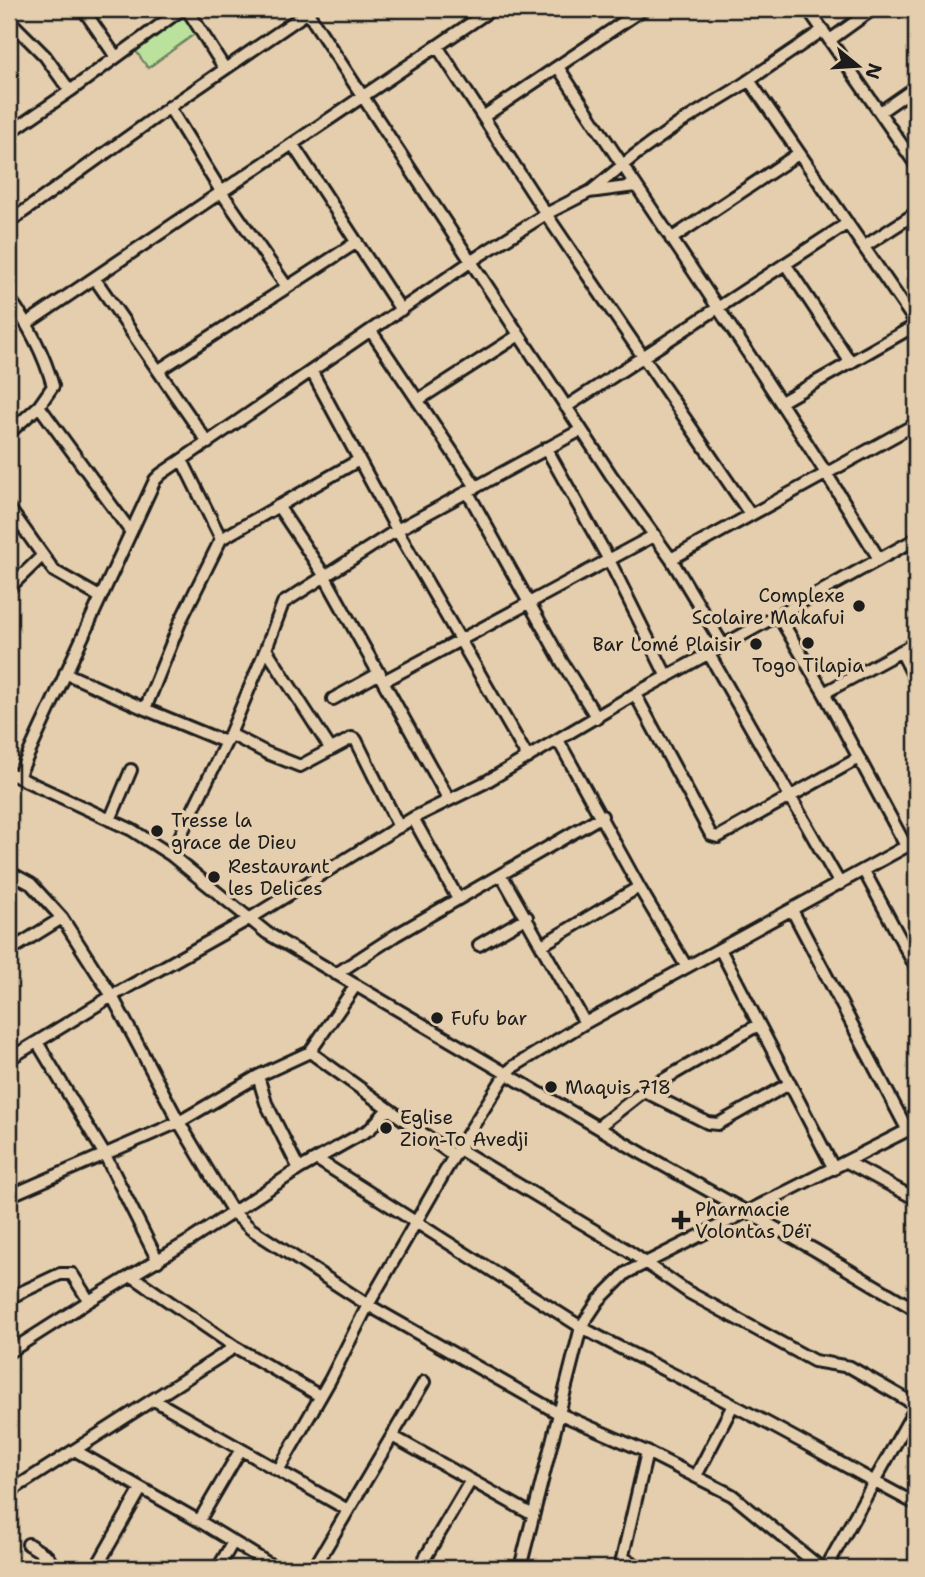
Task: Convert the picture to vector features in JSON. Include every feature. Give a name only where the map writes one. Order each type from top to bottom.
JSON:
[{"type":"street","points":[[14,9],[9,18],[45,56],[70,92]]},
{"type":"street","points":[[83,9],[116,57]]},
{"type":"street","points":[[9,133],[184,9],[225,69]]},
{"type":"street","points":[[26,324],[492,9]]},
{"type":"street","points":[[483,117],[643,9]]},
{"type":"street","points":[[808,9],[916,164]]},
{"type":"street","points":[[830,40],[873,9]]},
{"type":"street","points":[[9,222],[169,107],[311,11],[363,97],[566,407],[671,559],[723,645]]},
{"type":"street","points":[[823,30],[680,123],[589,192],[546,214],[471,261],[208,443],[169,467],[155,480],[65,673],[13,775],[110,820],[171,855],[258,927],[916,1310]]},
{"type":"street","points":[[437,46],[546,214],[750,514]]},
{"type":"street","points":[[558,66],[635,186],[720,308],[828,474],[879,559]]},
{"type":"street","points":[[749,80],[916,324],[781,402]]},
{"type":"street","points":[[880,112],[916,86]]},
{"type":"street","points":[[169,107],[222,193],[287,287]]},
{"type":"street","points":[[293,145],[401,310]]},
{"type":"street","points":[[671,239],[799,153]]},
{"type":"street","points":[[589,192],[635,186]]},
{"type":"street","points":[[865,246],[916,213]]},
{"type":"street","points":[[566,407],[848,223]]},
{"type":"street","points":[[159,370],[357,242]]},
{"type":"street","points":[[786,265],[851,363]]},
{"type":"street","points":[[95,279],[208,443]]},
{"type":"street","points":[[9,298],[46,360],[53,386],[39,406],[9,433]]},
{"type":"street","points":[[9,322],[20,313]]},
{"type":"street","points":[[371,331],[418,400],[471,489],[562,662],[597,718]]},
{"type":"street","points":[[418,400],[519,335]]},
{"type":"street","points":[[312,372],[397,530],[528,758]]},
{"type":"street","points":[[39,406],[131,532]]},
{"type":"street","points":[[671,559],[916,424]]},
{"type":"street","points":[[171,855],[228,738],[283,603],[397,530],[582,429]]},
{"type":"street","points":[[546,448],[608,560],[667,677]]},
{"type":"street","points":[[182,460],[221,540]]},
{"type":"street","points":[[145,709],[181,620],[221,540],[359,460]]},
{"type":"street","points":[[278,506],[324,575],[449,800]]},
{"type":"street","points":[[9,508],[54,571],[100,597]]},
{"type":"street","points":[[333,699],[461,640],[655,535]]},
{"type":"street","points":[[9,1059],[112,996],[249,919],[412,818],[528,758],[635,694],[916,539]]},
{"type":"street","points":[[9,588],[42,556]]},
{"type":"street","points":[[279,1469],[368,1305],[456,1153],[507,1073],[517,1062],[686,966],[911,844],[778,615]]},
{"type":"street","points":[[824,693],[916,643]]},
{"type":"street","points":[[266,649],[330,748]]},
{"type":"street","points":[[901,651],[916,681]]},
{"type":"street","points":[[709,654],[839,884]]},
{"type":"street","points":[[65,673],[145,709],[228,738],[295,766],[305,765],[330,748],[352,738],[356,740],[399,827]]},
{"type":"street","points":[[635,694],[711,835],[718,837],[859,758]]},
{"type":"street","points":[[558,740],[686,966]]},
{"type":"street","points":[[110,820],[131,770]]},
{"type":"street","points":[[337,974],[396,935],[602,816]]},
{"type":"street","points":[[412,818],[458,899]]},
{"type":"street","points":[[864,871],[916,968]]},
{"type":"street","points":[[9,872],[31,884],[62,918],[112,996],[179,1122],[233,1212],[251,1228],[368,1305],[558,1413],[696,1475],[745,1504],[785,1540],[823,1568],[916,1406],[850,1367],[814,1361],[688,1292],[627,1250],[456,1153],[387,1110],[310,1052]]},
{"type":"street","points":[[502,876],[585,1023]]},
{"type":"street","points":[[542,945],[639,887]]},
{"type":"street","points":[[520,1568],[582,1327],[599,1300],[614,1283],[644,1263],[912,1129],[792,910]]},
{"type":"street","points":[[479,946],[527,917]]},
{"type":"street","points":[[9,951],[62,918]]},
{"type":"street","points":[[720,949],[834,1168]]},
{"type":"street","points":[[9,1196],[179,1122],[258,1076],[310,1052],[356,985]]},
{"type":"street","points":[[598,1127],[644,1091],[758,1025]]},
{"type":"street","points":[[37,1042],[105,1155],[158,1261]]},
{"type":"street","points":[[258,1076],[266,1102],[299,1170]]},
{"type":"street","points":[[644,1091],[708,1123],[718,1124],[789,1084]]},
{"type":"street","points":[[9,1352],[158,1261],[299,1170],[370,1129],[387,1110]]},
{"type":"street","points":[[318,1160],[582,1327],[916,1504]]},
{"type":"street","points":[[847,1162],[916,1199]]},
{"type":"street","points":[[9,1298],[66,1273],[72,1274],[89,1301]]},
{"type":"street","points":[[132,1276],[235,1347],[320,1396]]},
{"type":"street","points":[[9,1492],[235,1347]]},
{"type":"street","points":[[314,1568],[424,1382]]},
{"type":"street","points":[[154,1400],[348,1510]]},
{"type":"street","points":[[696,1475],[733,1405]]},
{"type":"street","points":[[392,1436],[533,1515]]},
{"type":"street","points":[[199,1521],[241,1448]]},
{"type":"street","points":[[76,1451],[276,1568]]},
{"type":"street","points":[[642,1568],[622,1563],[647,1452]]},
{"type":"street","points":[[419,1568],[471,1480]]},
{"type":"street","points":[[96,1568],[141,1489]]},
{"type":"street","points":[[218,1568],[233,1542]]},
{"type":"street","points":[[28,1544],[47,1556],[55,1568]]},
{"type":"green space","points":[[181,12],[196,33],[148,68],[133,47]]},
{"type":"place","name":"Complexe Scolaire Makafui","points":[[859,606]]},
{"type":"place","name":"Togo Tilapia","points":[[808,643]]},
{"type":"place","name":"Bar Lomé Plaisir","points":[[756,644]]},
{"type":"place","name":"Tresse la grace de Dieu","points":[[157,831]]},
{"type":"place","name":"Restaurant les Delices","points":[[214,877]]},
{"type":"place","name":"Fufu bar","points":[[437,1018]]},
{"type":"place","name":"Maquis 718","points":[[551,1087]]},
{"type":"place","name":"Eglise Zion-To Avedji","points":[[386,1128]]},
{"type":"place","name":"Pharmacie Volontas Déï","points":[[681,1220]]}]
